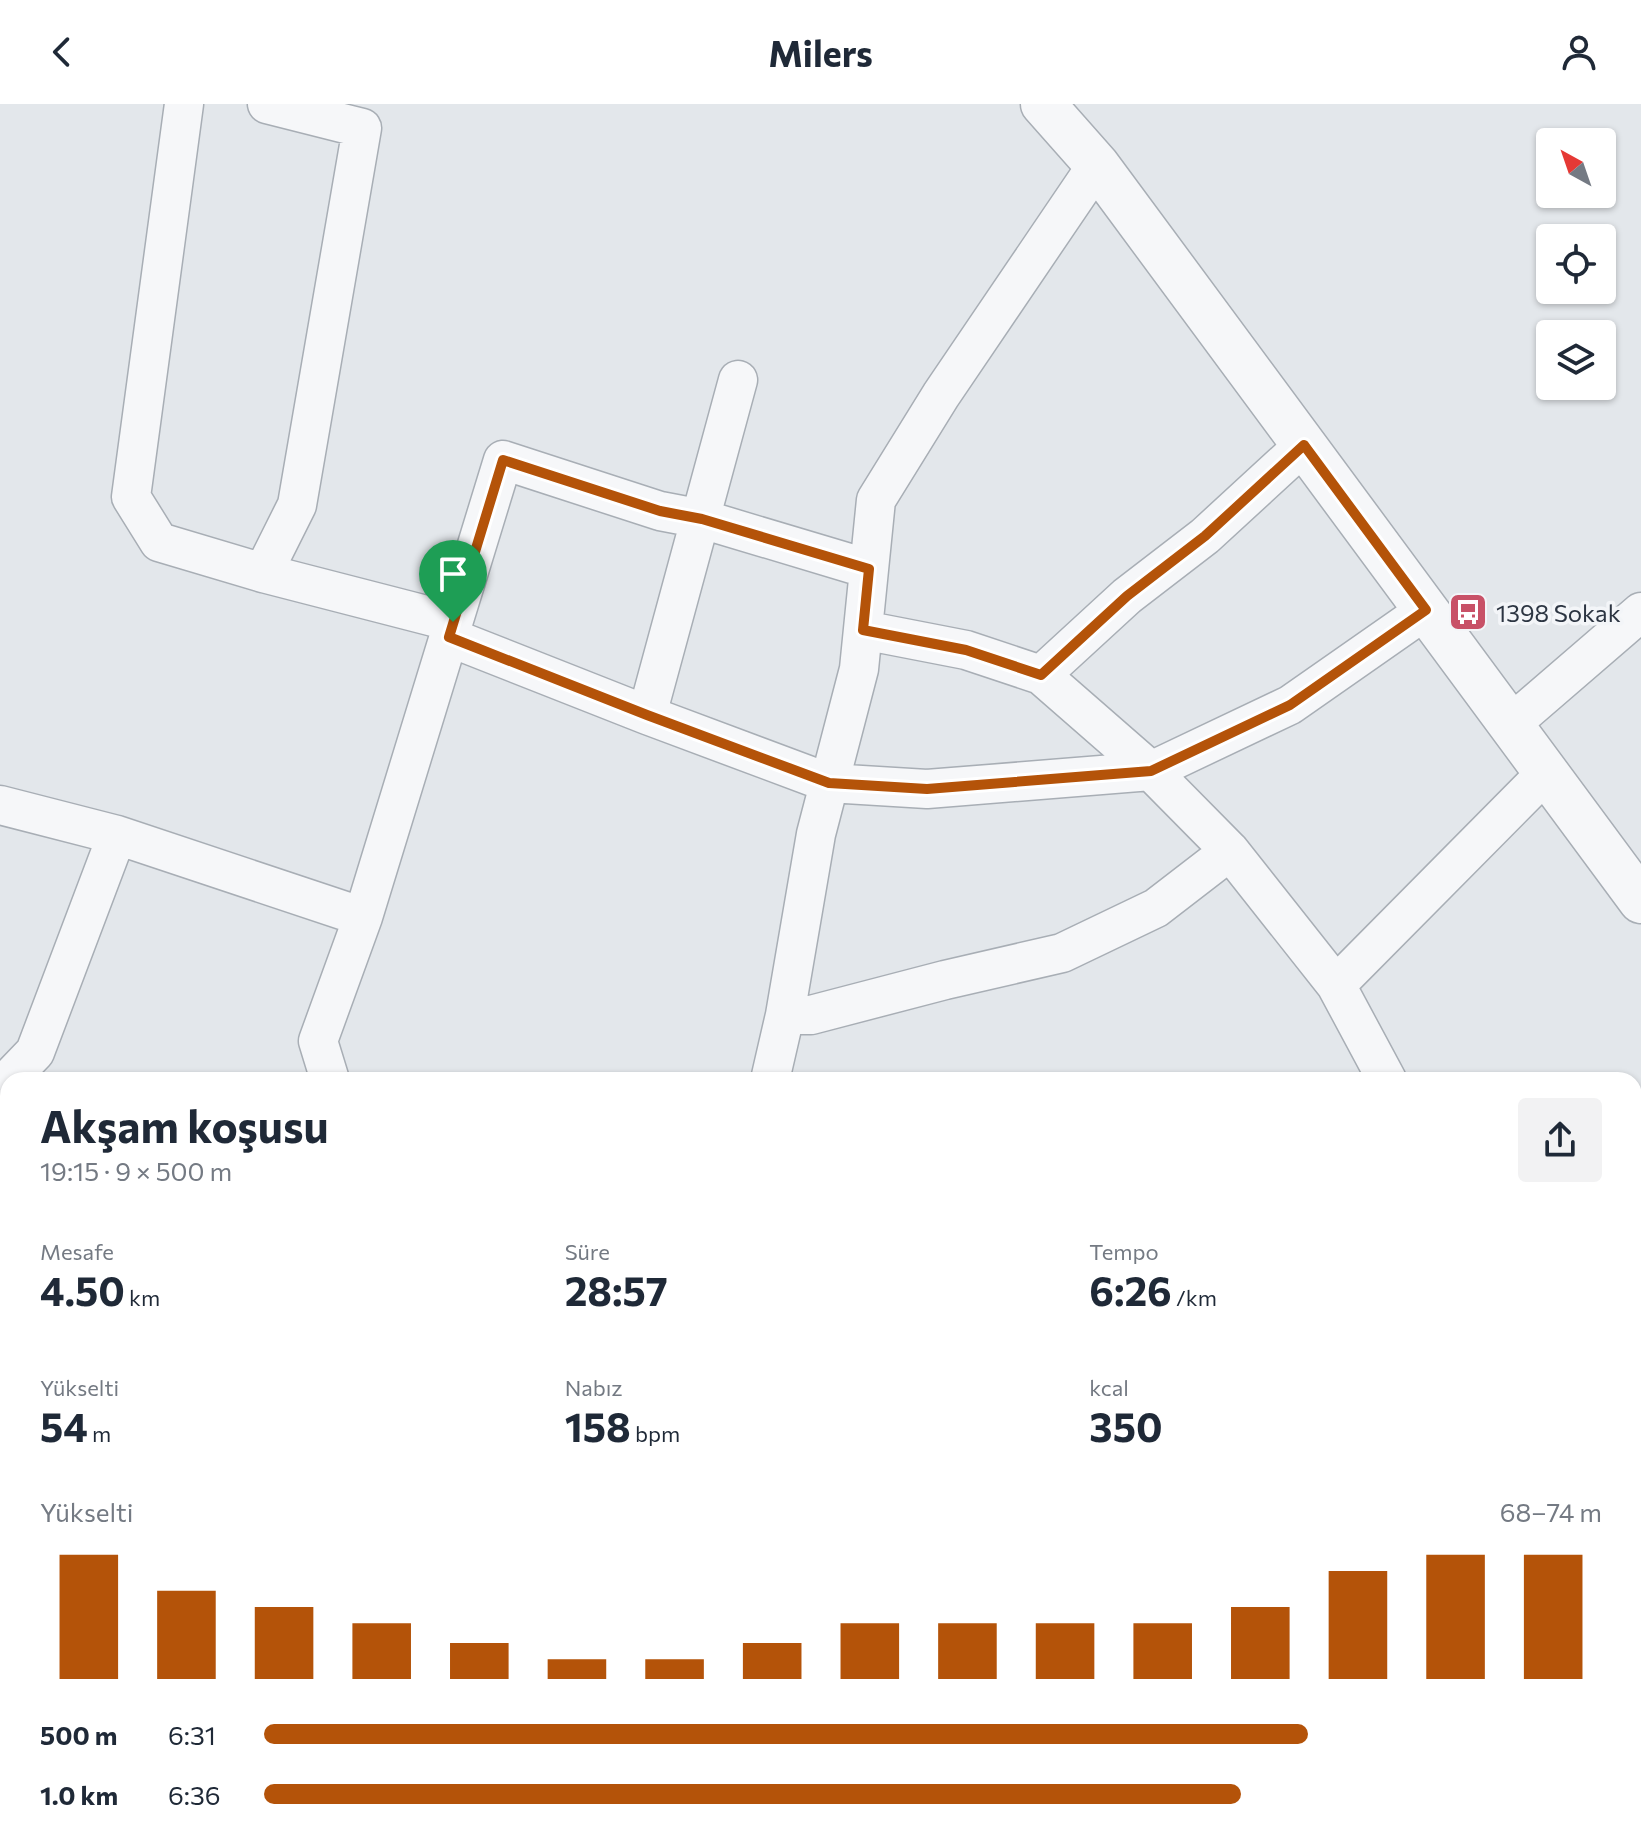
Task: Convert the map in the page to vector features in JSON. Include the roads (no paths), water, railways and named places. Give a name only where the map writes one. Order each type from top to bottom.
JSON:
[{"type":"street","points":[[184,104],[131,497],[159,542],[451,630],[647,715],[829,783],[927,789],[1151,771],[1290,705],[1426,610]]},
{"type":"street","points":[[263,573],[297,505],[362,128],[267,104]]},
{"type":"street","points":[[1043,104],[1097,165],[1511,724],[1638,890]]},
{"type":"street","points":[[772,1072],[785,1015],[816,834],[859,669],[876,500],[941,395],[1097,165]]},
{"type":"street","points":[[647,715],[738,380]]},
{"type":"street","points":[[1041,675],[1127,596],[1205,536],[1304,445]]},
{"type":"street","points":[[328,1072],[318,1041],[363,917],[503,460],[660,511],[702,519],[869,569]]},
{"type":"street","points":[[1511,724],[1641,612]]},
{"type":"street","points":[[863,630],[966,650],[1041,675],[1151,771],[1230,851],[1336,985],[1383,1072]]},
{"type":"street","points":[[1336,985],[1547,772]]},
{"type":"street","points":[[0,805],[117,835],[363,917]]},
{"type":"street","points":[[16,1072],[35,1052],[117,835]]},
{"type":"street","points":[[785,1015],[811,1015],[1062,953],[1156,908],[1230,851]]},
{"type":"place","name":"1398 Sokak","points":[[1468,612]]}]
